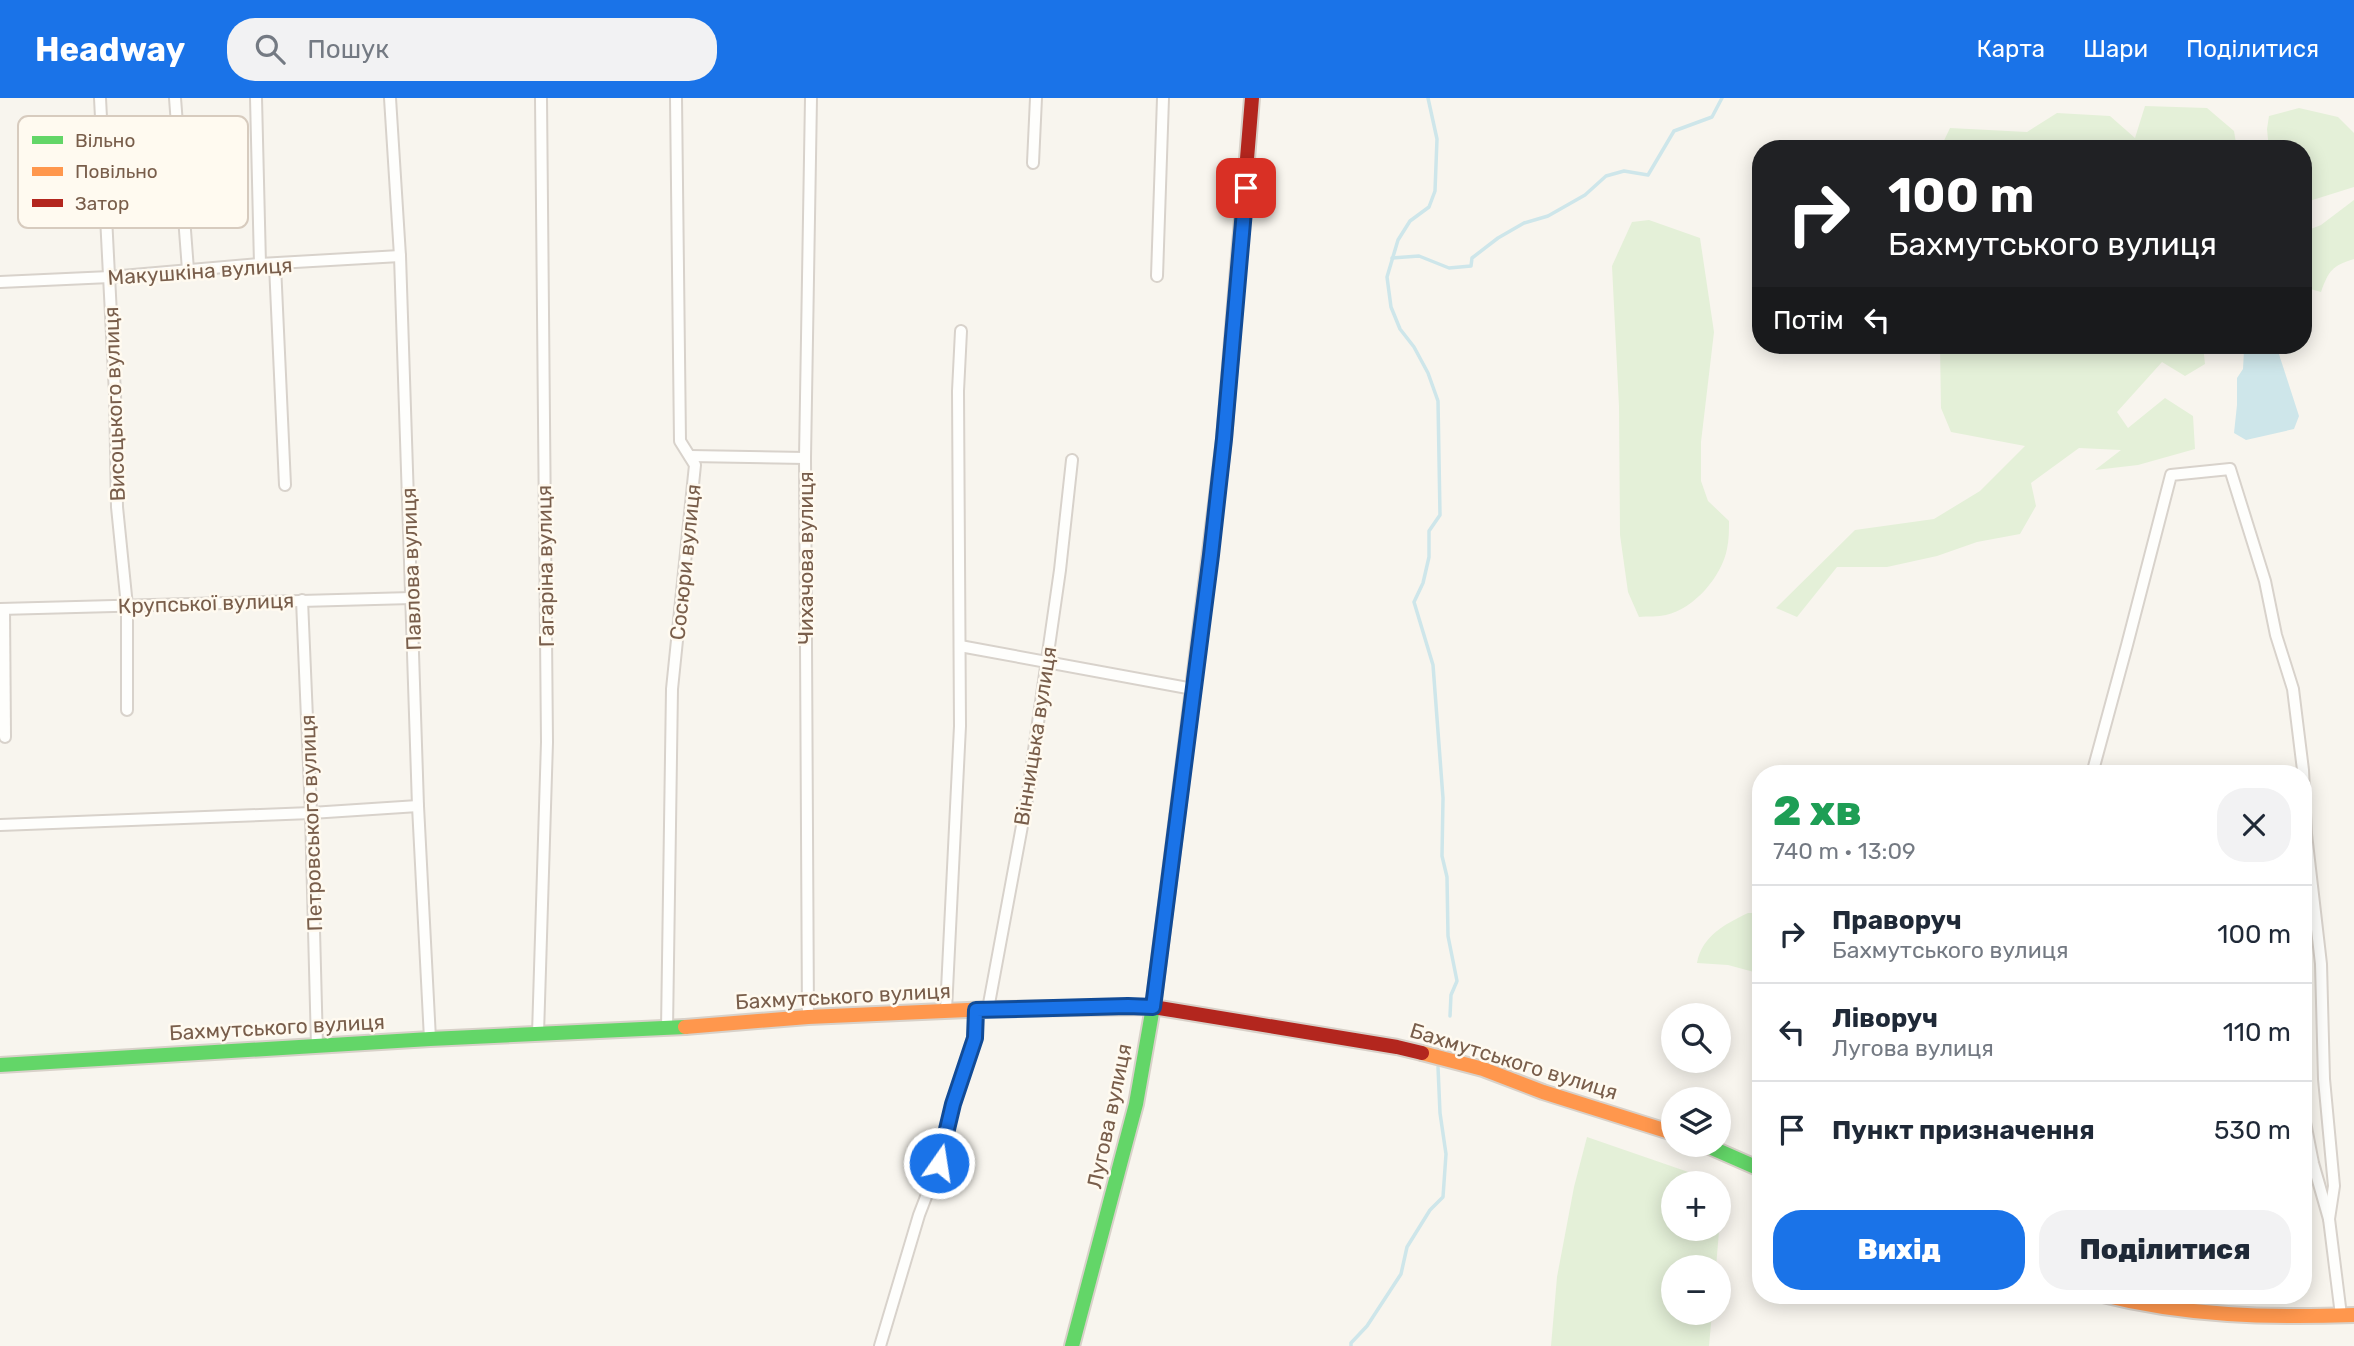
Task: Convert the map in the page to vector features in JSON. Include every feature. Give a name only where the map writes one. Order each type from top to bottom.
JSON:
[{"type":"main road","name":"Лугова вулиця","points":[[1072,1346],[1136,1104],[1153,1007],[1224,439],[1252,98]]},
{"type":"main road","name":"Бахмутського вулиця","points":[[0,1065],[430,1039],[667,1029],[808,1017],[946,1010],[1153,1007],[1397,1047],[1483,1069],[1543,1092],[1661,1129]]},
{"type":"main road","points":[[1731,1156],[1752,1165]]},
{"type":"main road","points":[[2141,1304],[2193,1313],[2249,1317],[2347,1315]]},
{"type":"street","name":"Висоцького вулиця","points":[[100,98],[101,116]]},
{"type":"street","points":[[175,98],[176,116]]},
{"type":"street","points":[[256,98],[260,264]]},
{"type":"street","name":"Павлова вулиця","points":[[390,98],[400,256],[418,806],[430,1039]]},
{"type":"street","name":"Гагаріна вулиця","points":[[537,1034],[547,742],[541,98]]},
{"type":"street","name":"Сосюри вулиця","points":[[667,1029],[672,689],[695,465],[680,441],[676,98]]},
{"type":"street","name":"Чихачова вулиця","points":[[808,1017],[805,458],[811,98]]},
{"type":"street","points":[[1033,163],[1036,98]]},
{"type":"street","points":[[1157,276],[1163,98]]},
{"type":"street","name":"Висоцького вулиця","points":[[107,228],[117,507],[127,606],[127,710]]},
{"type":"street","points":[[185,228],[188,270]]},
{"type":"street","name":"Макушкіна вулиця","points":[[0,282],[110,277],[260,264],[400,256]]},
{"type":"street","points":[[275,265],[285,485]]},
{"type":"street","points":[[946,1010],[960,726],[958,391],[961,331]]},
{"type":"street","points":[[690,456],[805,458]]},
{"type":"street","name":"Вінницька вулиця","points":[[880,1346],[919,1215],[939,1163],[953,1104],[982,1009],[1027,799],[1060,570],[1072,460]]},
{"type":"street","points":[[2094,765],[2171,475],[2230,469],[2265,581],[2276,635],[2292,689],[2302,765]]},
{"type":"street","name":"Крупської вулиця","points":[[2,609],[412,598]]},
{"type":"street","name":"Петровського вулиця","points":[[302,600],[317,1046]]},
{"type":"street","points":[[2,609],[5,737]]},
{"type":"street","points":[[960,646],[1193,689]]},
{"type":"street","points":[[0,825],[311,813],[418,806]]},
{"type":"street","points":[[2312,886],[2321,964],[2323,1079],[2334,1185],[2329,1219]]},
{"type":"street","points":[[2312,1158],[2329,1219],[2347,1315]]},
{"type":"green space","points":[[2145,106],[2207,108],[2234,131],[2236,140],[1944,140],[1950,128],[2027,132],[2057,113],[2110,116],[2135,138]]},
{"type":"green space","points":[[2299,108],[2338,117],[2354,133],[2354,187],[2312,200],[2312,140],[2268,140],[2269,116]]},
{"type":"green space","points":[[2354,200],[2354,259],[2332,270],[2321,292],[2312,290],[2312,228],[2321,225]]},
{"type":"green space","points":[[1649,220],[1700,238],[1714,332],[1701,442],[1701,481],[1708,501],[1729,521],[1729,531],[1727,549],[1719,570],[1696,599],[1676,612],[1639,617],[1628,592],[1620,535],[1619,406],[1612,266],[1632,222]]},
{"type":"green space","points":[[1940,354],[2204,354],[2205,364],[2185,376],[2162,362],[2117,412],[2128,428],[2165,398],[2193,416],[2195,449],[2138,465],[2095,470],[2121,450],[2079,448],[2031,483],[2036,506],[2020,534],[1977,542],[1937,556],[1887,567],[1837,567],[1797,617],[1776,608],[1855,530],[1934,519],[1980,491],[2025,446],[1951,432],[1941,408]]},
{"type":"green space","points":[[1752,913],[1752,971],[1728,965],[1697,963],[1709,938],[1723,927]]},
{"type":"green space","points":[[1587,1137],[1685,1171],[1661,1171],[1661,1241],[1718,1241],[1717,1255],[1661,1255],[1661,1325],[1711,1325],[1709,1346],[1551,1346],[1557,1277],[1574,1187]]},
{"type":"water","points":[[2244,354],[2279,354],[2299,416],[2294,429],[2246,440],[2234,433],[2237,378],[2243,369]]},
{"type":"waterway","points":[[1428,98],[1437,139],[1435,191],[1429,207],[1410,221],[1398,240],[1387,277],[1391,307],[1400,329],[1414,347],[1428,373],[1438,401],[1440,515],[1429,531],[1429,557],[1423,583],[1414,602],[1433,665],[1443,798],[1442,856],[1447,877],[1448,936],[1457,981],[1451,995],[1450,1016]]},
{"type":"waterway","points":[[1392,258],[1419,256],[1449,268],[1471,266],[1472,258],[1498,238],[1524,223],[1548,216],[1585,195],[1606,176],[1624,171],[1648,175],[1674,131],[1712,117],[1722,98]]},
{"type":"waterway","points":[[1351,1346],[1401,1274],[1407,1247],[1430,1210],[1443,1197],[1446,1154],[1440,1113],[1438,1067]]},
{"type":"traffic: fast","points":[[1072,1346],[1136,1104],[1153,1007],[1177,817]]},
{"type":"traffic: fast","points":[[0,1065],[430,1039],[685,1027]]},
{"type":"traffic: fast","points":[[1731,1156],[1752,1165]]},
{"type":"traffic: slow","points":[[1177,817],[1224,439],[1232,341]]},
{"type":"traffic: slow","points":[[685,1027],[808,1017],[990,1009]]},
{"type":"traffic: slow","points":[[1422,1053],[1483,1069],[1543,1092],[1661,1129]]},
{"type":"traffic: slow","points":[[2146,1304],[2228,1314],[2354,1315]]},
{"type":"traffic: jam","points":[[1232,341],[1252,98]]},
{"type":"traffic: jam","points":[[990,1009],[1153,1007],[1422,1053]]},
{"type":"route","points":[[939,1163],[953,1104],[975,1038],[976,1010],[1153,1007],[1211,555],[1246,188]]}]
